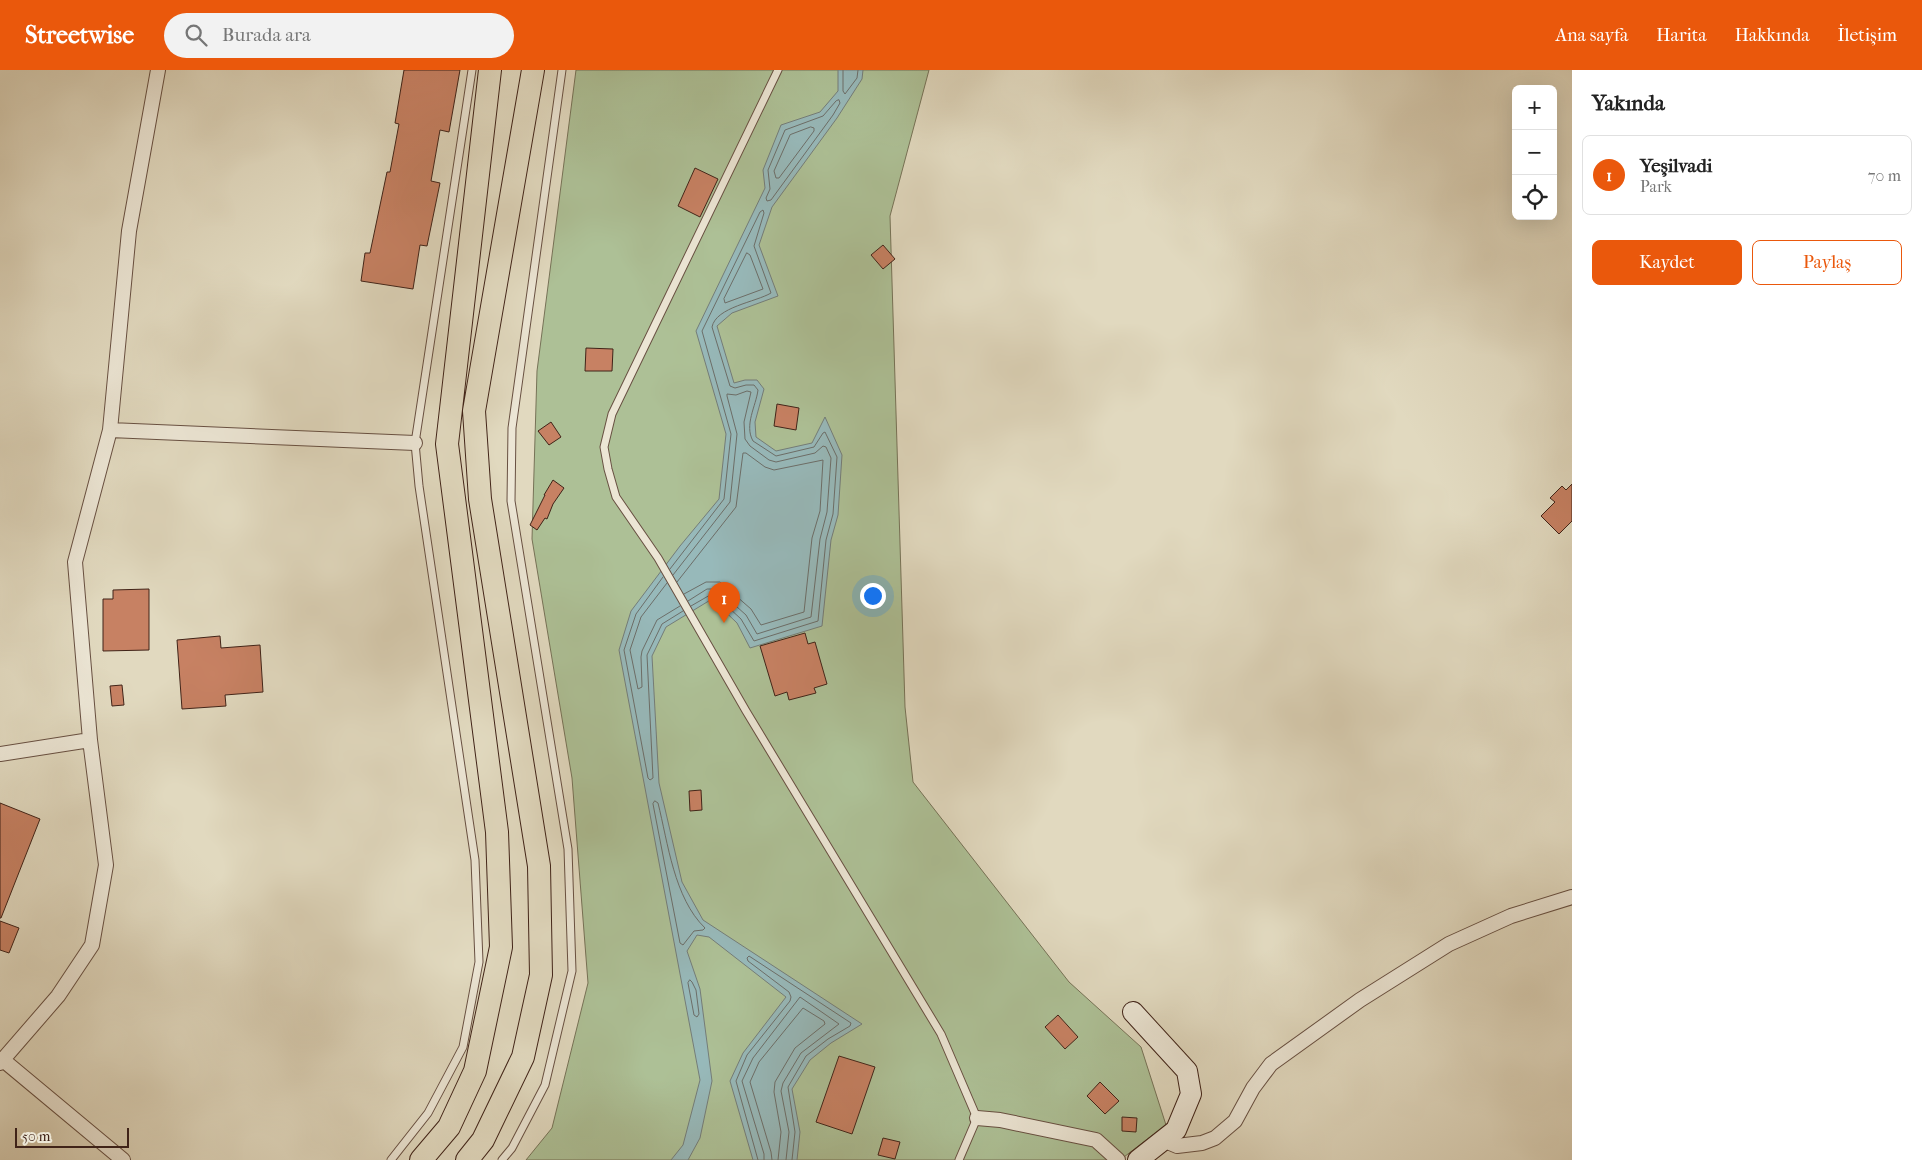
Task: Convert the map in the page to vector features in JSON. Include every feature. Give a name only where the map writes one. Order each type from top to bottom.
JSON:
[{"type":"main road","points":[[421,1160],[448,1128],[475,1071],[501,947],[497,832],[447,444],[490,70]]},
{"type":"main road","points":[[467,1160],[483,1140],[523,1057],[541,975],[539,866],[480,499],[474,411],[533,70]]},
{"type":"street","points":[[123,1160],[1,1062],[58,996],[92,946],[106,865],[90,740],[75,562],[110,430],[129,231],[158,70]]},
{"type":"street","points":[[110,430],[416,443]]},
{"type":"street","points":[[0,754],[90,740]]},
{"type":"street","points":[[1163,1140],[1176,1146],[1202,1143],[1215,1138],[1234,1121],[1253,1088],[1272,1064],[1360,1000],[1449,944],[1511,916],[1572,897]]},
{"type":"street","points":[[1132,1012],[1187,1070],[1191,1094],[1176,1130],[1138,1160]]},
{"type":"street","points":[[978,1118],[1000,1120],[1096,1140],[1118,1160]]},
{"type":"lane","points":[[391,1160],[428,1114],[463,1047],[479,962],[475,860],[421,496],[416,443],[472,70]]},
{"type":"lane","points":[[502,1160],[512,1148],[545,1085],[572,971],[568,848],[511,501],[512,428],[562,70]]},
{"type":"lane","points":[[778,70],[612,414],[604,447],[616,497],[658,558],[692,619],[941,1034],[978,1118],[959,1160]]},
{"type":"green space","points":[[576,70],[929,70],[890,216],[905,707],[913,782],[1069,982],[1141,1047],[1166,1125],[1120,1160],[526,1160],[552,1128],[588,983],[572,778],[532,539],[537,371]]},
{"type":"water","points":[[838,70],[863,70],[862,79],[837,118],[772,207],[759,245],[778,296],[732,313],[717,326],[734,383],[745,380],[757,380],[764,389],[755,422],[756,437],[776,451],[812,443],[825,417],[842,455],[838,515],[831,540],[822,626],[750,648],[737,623],[712,599],[666,627],[652,656],[659,783],[682,882],[703,920],[862,1024],[831,1043],[810,1060],[792,1089],[800,1132],[797,1160],[753,1160],[730,1081],[743,1053],[786,997],[709,937],[697,935],[687,951],[700,989],[712,1081],[700,1138],[688,1160],[671,1160],[683,1145],[700,1080],[619,650],[631,611],[680,546],[719,499],[726,434],[696,331],[765,188],[763,170],[781,125],[820,112],[838,91]]},
{"type":"building","points":[[404,70],[460,70],[449,132],[440,130],[431,181],[440,183],[427,246],[420,245],[413,289],[361,281],[365,253],[370,253],[387,172],[390,172],[399,124],[395,123]]},
{"type":"building","points":[[695,168],[718,179],[700,217],[678,206]]},
{"type":"building","points":[[883,245],[895,259],[883,269],[871,255]]},
{"type":"building","points":[[586,348],[613,349],[612,371],[585,371]]},
{"type":"building","points":[[777,404],[799,408],[796,430],[774,426]]},
{"type":"building","points":[[551,422],[561,437],[549,445],[538,431]]},
{"type":"building","points":[[553,480],[564,488],[553,504],[547,519],[545,518],[537,530],[530,525]]},
{"type":"building","points":[[1572,484],[1572,521],[1559,534],[1541,516],[1555,502],[1550,498],[1562,486],[1566,490]]},
{"type":"building","points":[[149,589],[149,650],[103,651],[103,599],[113,599],[113,590]]},
{"type":"building","points":[[805,633],[808,644],[815,642],[827,684],[814,688],[816,693],[789,700],[787,692],[775,696],[760,646]]},
{"type":"building","points":[[220,636],[221,648],[260,645],[263,692],[225,695],[226,706],[182,709],[177,640]]},
{"type":"building","points":[[122,685],[124,705],[112,706],[110,686]]},
{"type":"building","points":[[701,790],[702,810],[690,811],[689,791]]},
{"type":"building","points":[[0,803],[40,819],[1,918],[0,918]]},
{"type":"building","points":[[0,921],[19,928],[9,953],[0,950]]},
{"type":"building","points":[[1058,1015],[1078,1037],[1065,1049],[1045,1027]]},
{"type":"building","points":[[839,1056],[875,1067],[852,1134],[816,1122]]},
{"type":"building","points":[[1100,1082],[1119,1101],[1105,1114],[1087,1096]]},
{"type":"building","points":[[1122,1117],[1137,1118],[1136,1132],[1122,1131]]},
{"type":"building","points":[[883,1138],[900,1142],[895,1159],[878,1155]]},
{"type":"place","name":"Yeşilvadi","points":[[724,623]]}]
